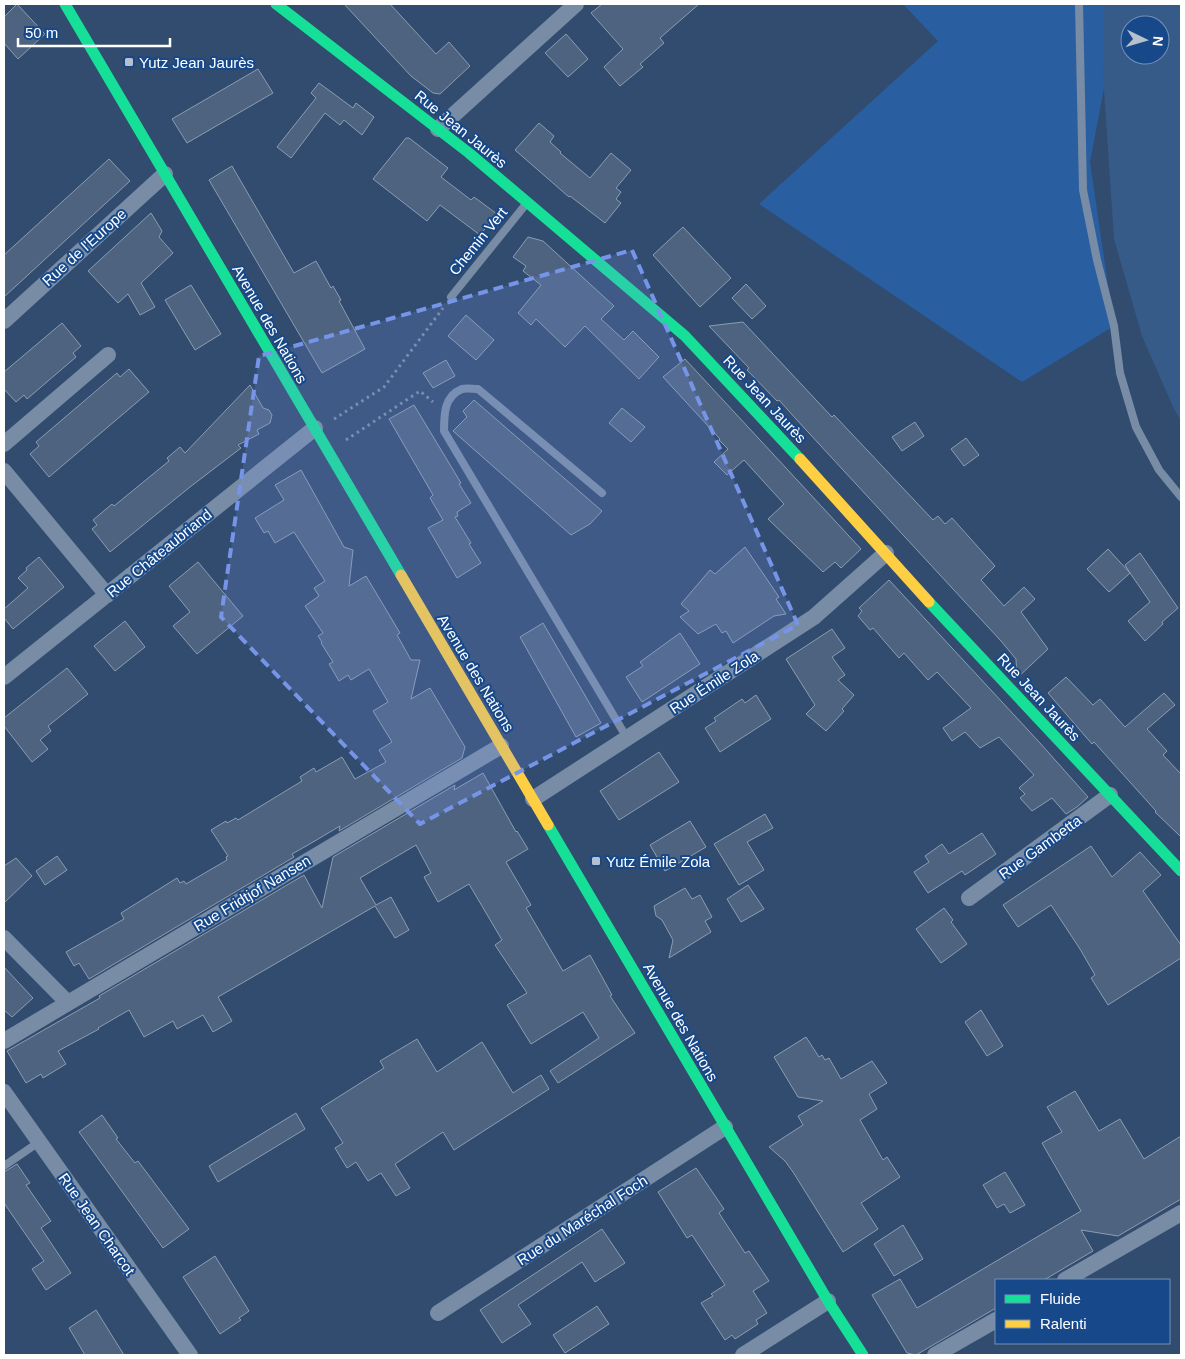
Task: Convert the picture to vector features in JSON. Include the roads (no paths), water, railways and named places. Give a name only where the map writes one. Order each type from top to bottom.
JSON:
[{"type":"main road","name":"Avenue des Nations","points":[[65,4],[725,1127],[828,1301],[846,1326],[863,1355]]},
{"type":"main road","name":"Rue Jean Jaurès","points":[[276,4],[469,153],[685,336],[766,421],[957,631],[1181,871]]},
{"type":"street","points":[[438,129],[576,4]]},
{"type":"street","name":"Rue de l'Europe","points":[[4,321],[165,174]]},
{"type":"street","points":[[4,444],[108,354]]},
{"type":"street","name":"Rue Châteaubriand","points":[[4,677],[315,428]]},
{"type":"street","points":[[4,471],[107,594]]},
{"type":"street","name":"Rue Émile Zola","points":[[533,799],[814,617],[886,553]]},
{"type":"street","name":"Rue Fridtjof Nansen","points":[[4,1041],[198,924],[501,746]]},
{"type":"street","name":"Rue Gambetta","points":[[969,898],[1110,795]]},
{"type":"street","points":[[4,938],[68,1003]]},
{"type":"street","name":"Rue Jean Charcot","points":[[4,1092],[190,1355]]},
{"type":"street","name":"Rue du Maréchal Foch","points":[[438,1313],[725,1127]]},
{"type":"street","points":[[1067,1279],[1181,1213]]},
{"type":"street","points":[[743,1355],[828,1301]]},
{"type":"street","points":[[935,1355],[995,1321]]},
{"type":"lane","points":[[1079,4],[1083,190],[1097,260],[1114,326],[1120,373],[1136,427],[1159,470],[1181,497]]},
{"type":"lane","name":"Chemin Vert","points":[[451,297],[527,202]]},
{"type":"lane","points":[[602,493],[478,389],[462,389],[451,396],[444,411],[444,431],[627,738]]},
{"type":"lane","points":[[4,1166],[39,1142]]},
{"type":"place","name":"Yutz Jean Jaurès","points":[[129,62]]},
{"type":"place","name":"Yutz Émile Zola","points":[[596,861]]}]
